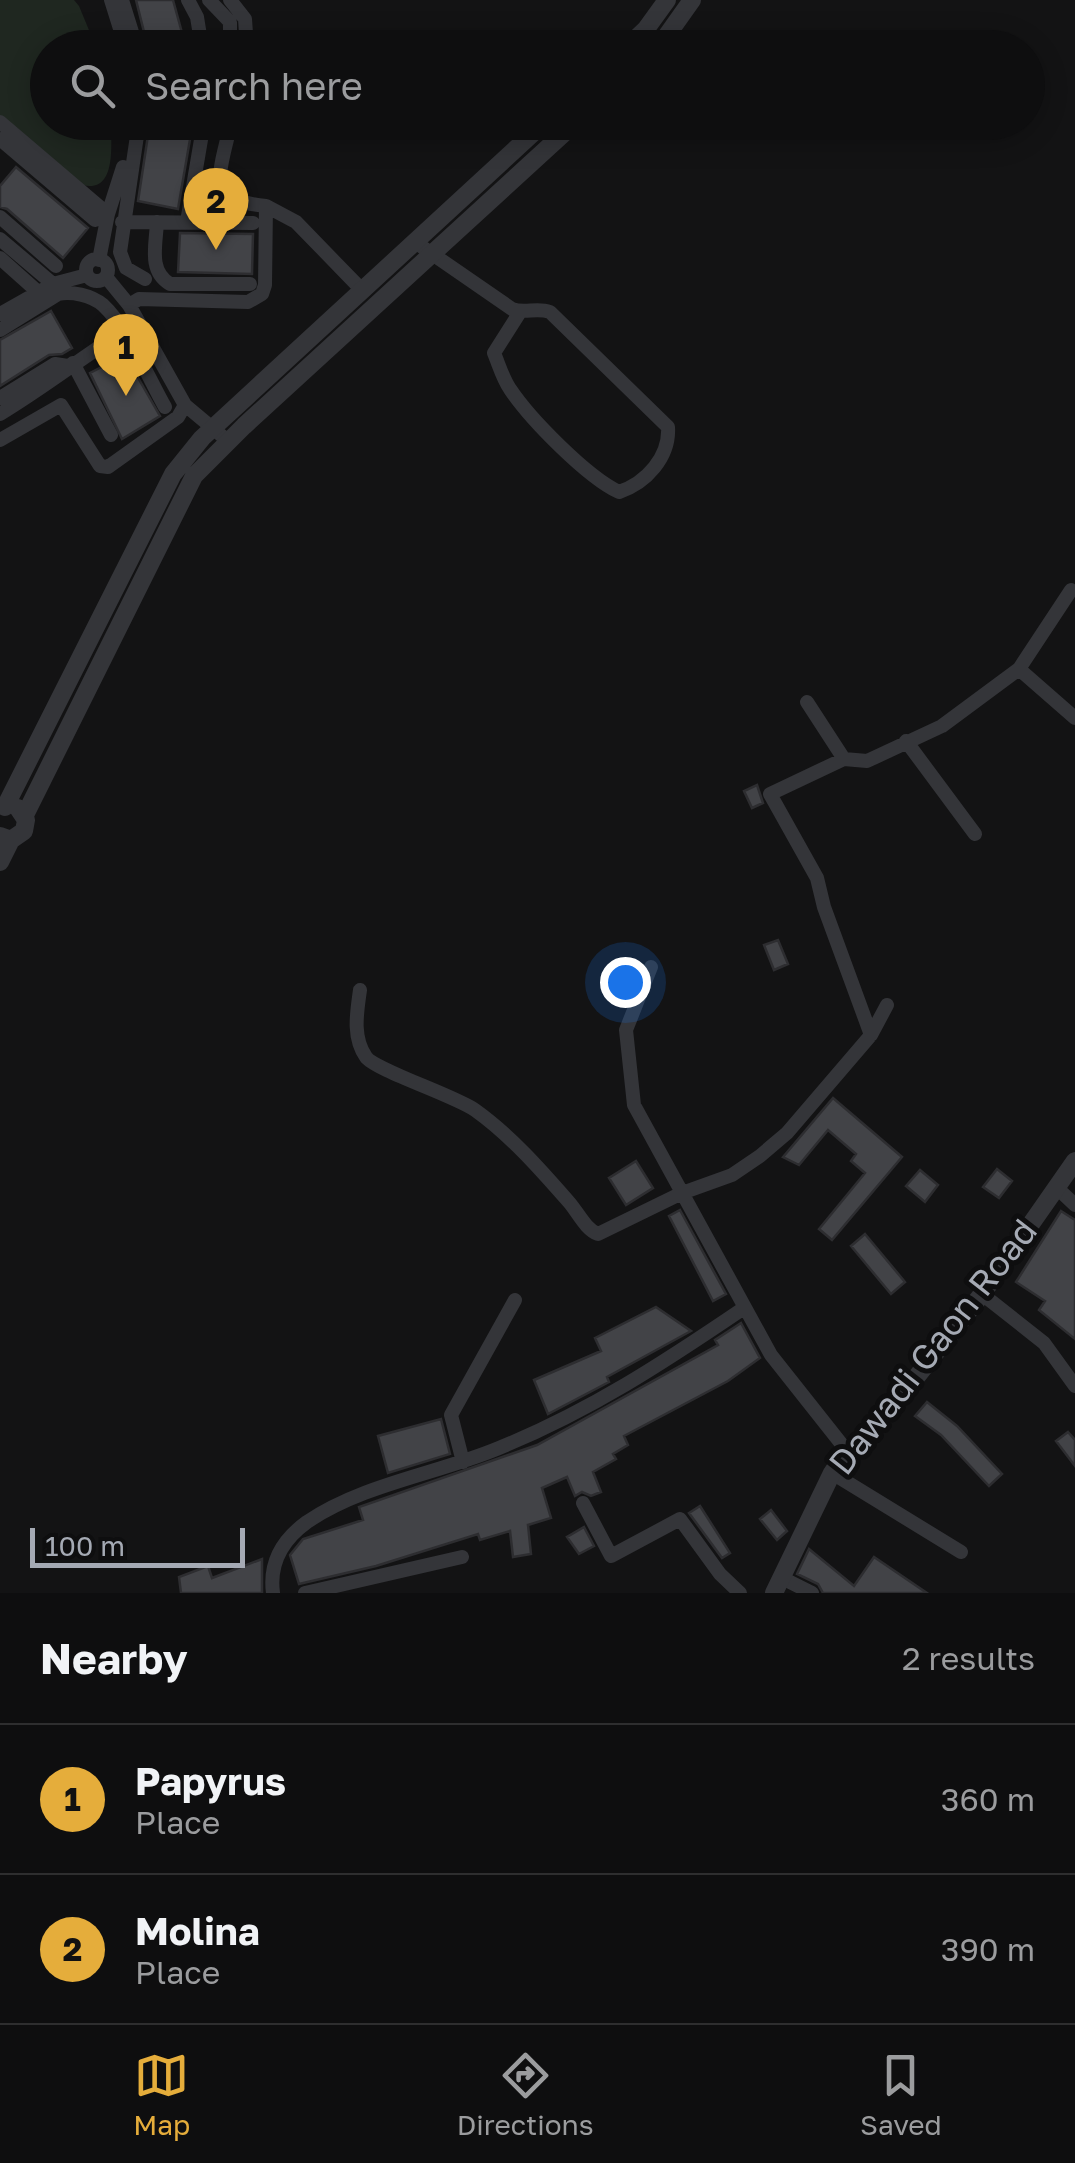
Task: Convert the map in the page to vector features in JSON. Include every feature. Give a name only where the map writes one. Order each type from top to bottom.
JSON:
[{"type":"street","points":[[111,0],[120,30]]},
{"type":"street","points":[[122,0],[131,30]]},
{"type":"street","points":[[188,0],[199,30]]},
{"type":"street","points":[[209,0],[230,22],[230,30]]},
{"type":"street","points":[[230,0],[245,19],[246,30]]},
{"type":"street","points":[[645,30],[667,0]]},
{"type":"street","points":[[671,30],[692,0]]},
{"type":"street","points":[[0,122],[108,218],[122,259],[145,280]]},
{"type":"street","points":[[99,260],[131,140]]},
{"type":"street","points":[[187,222],[201,140]]},
{"type":"street","points":[[228,140],[220,175],[226,194],[239,204],[266,206],[296,222],[362,290]]},
{"type":"street","points":[[2,808],[173,474],[213,428],[525,140]]},
{"type":"street","points":[[0,862],[5,838],[24,831],[25,815],[194,476],[557,140]]},
{"type":"street","points":[[1,142],[108,218],[253,223]]},
{"type":"street","points":[[129,305],[139,299],[255,300],[265,285],[266,206]]},
{"type":"street","points":[[0,217],[56,266]]},
{"type":"street","points":[[157,222],[155,269],[160,278],[170,284],[250,284]]},
{"type":"street","points":[[0,239],[53,284]]},
{"type":"street","points":[[415,242],[512,310],[538,308],[550,312],[668,427],[669,443],[652,471],[635,486],[619,492],[602,484],[558,443],[509,388],[494,353],[520,312]]},
{"type":"street","points":[[0,258],[38,292]]},
{"type":"street","points":[[87,276],[89,262],[99,260],[107,266],[106,277],[129,305],[185,405],[228,442]]},
{"type":"street","points":[[0,314],[53,284],[87,276],[96,281],[106,277]]},
{"type":"street","points":[[0,330],[66,292],[90,298],[103,305],[122,332],[164,407]]},
{"type":"street","points":[[0,414],[60,378],[71,365],[122,332]]},
{"type":"street","points":[[0,398],[55,364],[71,365]]},
{"type":"street","points":[[71,365],[111,435]]},
{"type":"street","points":[[0,440],[60,405],[100,466],[108,467],[169,426],[185,405]]},
{"type":"street","points":[[872,1035],[824,906],[818,878],[770,794],[844,759],[867,761],[942,726],[1019,669],[1071,590]]},
{"type":"street","points":[[1019,669],[1075,718]]},
{"type":"street","points":[[807,702],[844,759]]},
{"type":"street","points":[[906,740],[975,834]]},
{"type":"street","points":[[2,808],[16,807],[25,815]]},
{"type":"street","points":[[651,967],[626,1030],[634,1106],[771,1355],[847,1451]]},
{"type":"street","points":[[360,990],[355,1027],[366,1058],[440,1091],[506,1134],[592,1232],[606,1232],[682,1193],[732,1175],[760,1156],[787,1133],[872,1035],[887,1004]]},
{"type":"street","name":"Dawadi Gaon Road","points":[[778,1586],[832,1472],[847,1451],[888,1414],[982,1294],[1075,1161]]},
{"type":"street","points":[[1056,1186],[1075,1205]]},
{"type":"street","points":[[982,1294],[1044,1343],[1075,1386]]},
{"type":"street","points":[[462,1462],[451,1415],[515,1300]]},
{"type":"street","points":[[273,1593],[275,1559],[282,1546],[305,1524],[341,1503],[462,1462],[598,1404],[744,1308]]},
{"type":"street","points":[[832,1472],[961,1552]]},
{"type":"street","points":[[583,1503],[611,1556],[680,1519],[720,1574],[740,1593]]},
{"type":"street","points":[[305,1593],[462,1557]]},
{"type":"street","points":[[778,1586],[812,1593]]},
{"type":"shaded area","points":[[0,0],[74,0],[89,30],[30,30],[30,140],[111,140],[107,175],[93,186],[82,185],[0,115]]},
{"type":"building","points":[[136,0],[173,0],[181,30],[144,30]]},
{"type":"building","points":[[147,140],[190,140],[178,209],[138,201]]},
{"type":"building","points":[[16,167],[88,228],[63,258],[0,207],[0,186]]},
{"type":"building","points":[[180,233],[253,234],[252,274],[178,272]]},
{"type":"building","points":[[51,311],[72,348],[49,355],[0,386],[0,340]]},
{"type":"building","points":[[125,355],[160,416],[122,439],[90,373]]},
{"type":"building","points":[[757,785],[763,803],[752,808],[744,791]]},
{"type":"building","points":[[778,940],[788,964],[774,970],[764,945]]},
{"type":"building","points":[[833,1098],[902,1157],[832,1240],[819,1229],[865,1173],[851,1161],[856,1154],[828,1130],[799,1165],[783,1157]]},
{"type":"building","points":[[636,1161],[653,1188],[626,1205],[609,1178]]},
{"type":"building","points":[[997,1169],[1012,1181],[999,1198],[983,1187]]},
{"type":"building","points":[[920,1170],[938,1185],[925,1202],[906,1186]]},
{"type":"building","points":[[680,1210],[726,1294],[713,1301],[669,1216]]},
{"type":"building","points":[[1061,1211],[1075,1220],[1075,1339],[1039,1310],[1045,1301],[1016,1282]]},
{"type":"building","points":[[865,1234],[905,1282],[891,1294],[851,1246]]},
{"type":"building","points":[[656,1307],[691,1331],[548,1414],[534,1380],[601,1351],[595,1338]]},
{"type":"building","points":[[741,1323],[760,1358],[728,1381],[624,1436],[628,1445],[613,1454],[616,1459],[593,1472],[601,1492],[575,1496],[567,1477],[542,1488],[551,1518],[528,1525],[531,1554],[513,1557],[510,1531],[480,1540],[478,1534],[376,1566],[299,1584],[290,1555],[303,1539],[363,1520],[359,1507],[537,1445],[718,1345],[715,1340]]},
{"type":"building","points":[[927,1402],[957,1426],[1002,1474],[989,1486],[941,1435],[915,1416]]},
{"type":"building","points":[[441,1419],[450,1454],[388,1473],[378,1436]]},
{"type":"building","points":[[1068,1432],[1075,1440],[1075,1466],[1056,1441]]},
{"type":"building","points":[[700,1506],[730,1553],[722,1558],[689,1513]]},
{"type":"building","points":[[771,1510],[787,1531],[777,1540],[760,1519]]},
{"type":"building","points":[[584,1527],[594,1546],[579,1554],[567,1537]]},
{"type":"building","points":[[809,1549],[854,1586],[874,1557],[927,1593],[823,1593],[818,1584],[797,1574]]},
{"type":"building","points":[[262,1559],[262,1593],[181,1593],[179,1577],[208,1566],[212,1578]]},
{"type":"place","name":"Molina","points":[[216,250]]},
{"type":"place","name":"Papyrus","points":[[126,396]]}]
